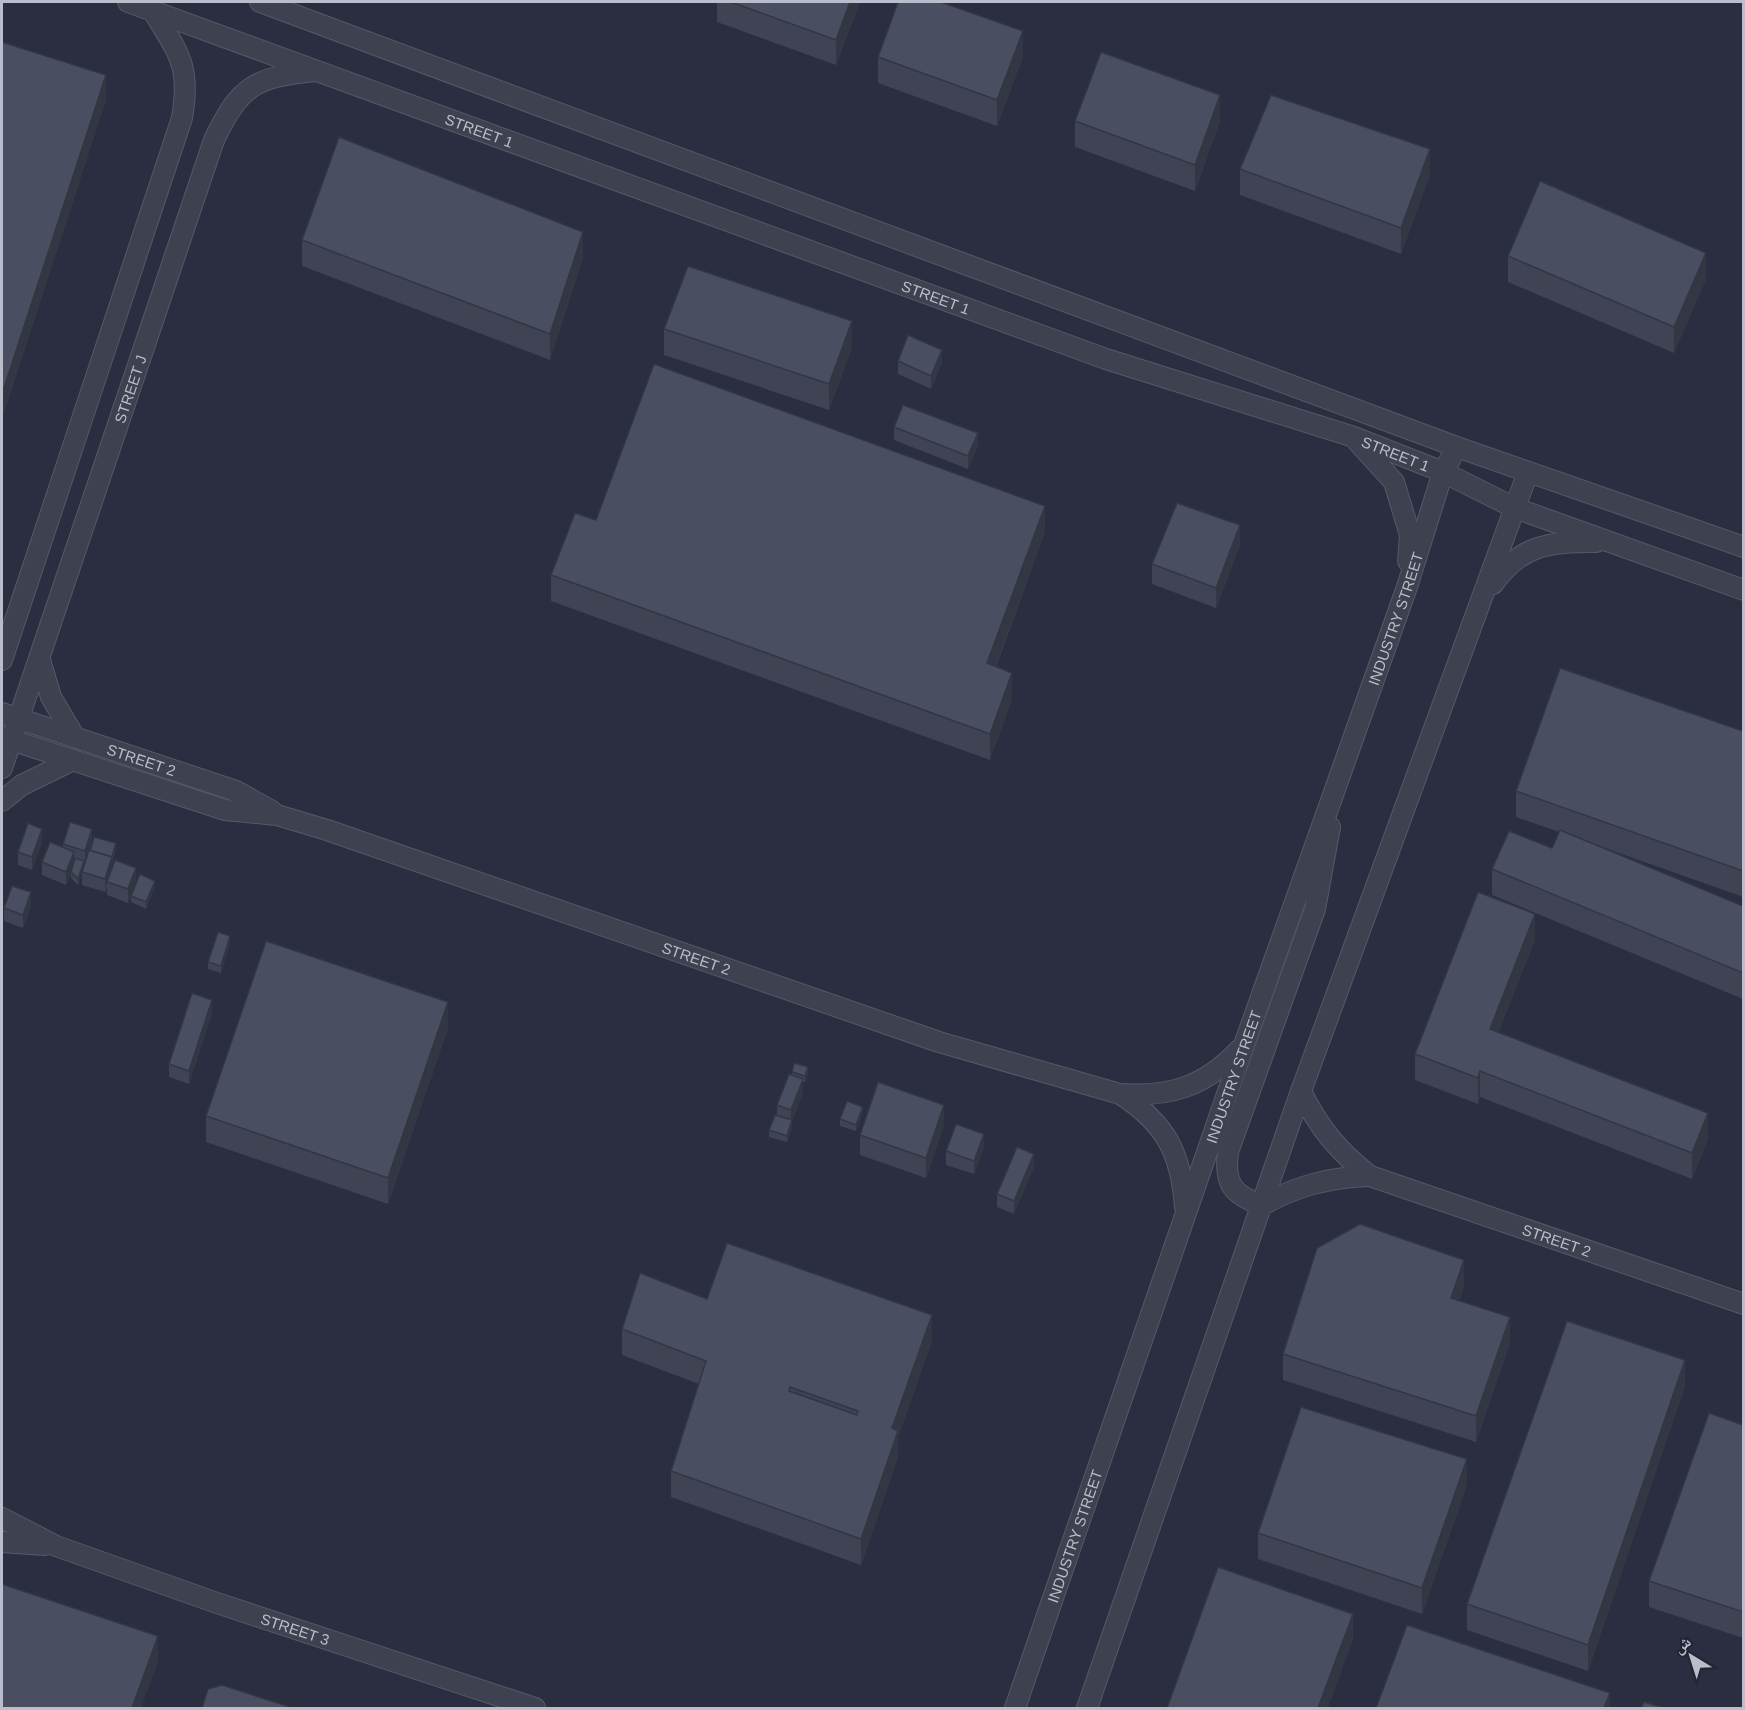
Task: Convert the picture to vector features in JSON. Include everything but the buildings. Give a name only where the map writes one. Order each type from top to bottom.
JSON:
[{"type":"street","name":"STREET 1","points":[[128,2],[1106,359],[1354,437],[1443,472],[1515,508],[1743,590]]},
{"type":"street","name":"STREET 1","points":[[260,2],[1457,447],[1743,547]]},
{"type":"street","points":[[2,660],[182,118],[187,89],[184,68],[177,50],[153,11]]},
{"type":"street","name":"STREET J","points":[[2,768],[10,715],[39,659],[214,140],[226,115],[241,96],[259,81],[280,75],[319,70]]},
{"type":"street","points":[[1354,437],[1394,482],[1410,536],[1407,587]]},
{"type":"street","name":"INDUSTRY STREET","points":[[1015,1708],[1244,1045],[1407,587],[1443,472],[1457,447]]},
{"type":"street","points":[[1087,1708],[1301,1091],[1528,472]]},
{"type":"street","points":[[1483,599],[1504,569],[1534,547],[1568,542],[1610,542]]},
{"type":"street","points":[[2,631],[18,616]]},
{"type":"street","points":[[39,659],[51,697],[74,736]]},
{"type":"street","name":"STREET 2","points":[[10,715],[236,790],[277,814],[939,1042],[1120,1094],[1157,1094],[1175,1091],[1201,1081],[1224,1066],[1244,1045]]},
{"type":"street","name":"STREET 2","points":[[6,738],[225,810],[277,814]]},
{"type":"street","points":[[2,801],[22,785],[73,759]]},
{"type":"street","points":[[1262,1205],[1247,1200],[1229,1183],[1226,1169],[1228,1152],[1315,909],[1329,847],[1333,796]]},
{"type":"street","name":"STREET 2","points":[[1301,1091],[1313,1116],[1329,1139],[1370,1176]]},
{"type":"street","name":"STREET 2","points":[[1120,1094],[1145,1111],[1165,1133],[1178,1160],[1186,1212]]},
{"type":"street","name":"STREET 2","points":[[1262,1205],[1313,1182],[1342,1177],[1370,1176],[1743,1304]]},
{"type":"street","name":"STREET 3","points":[[2,1518],[56,1546],[217,1603],[535,1708]]},
{"type":"street","name":"STREET 3","points":[[2,1542],[56,1546]]}]
